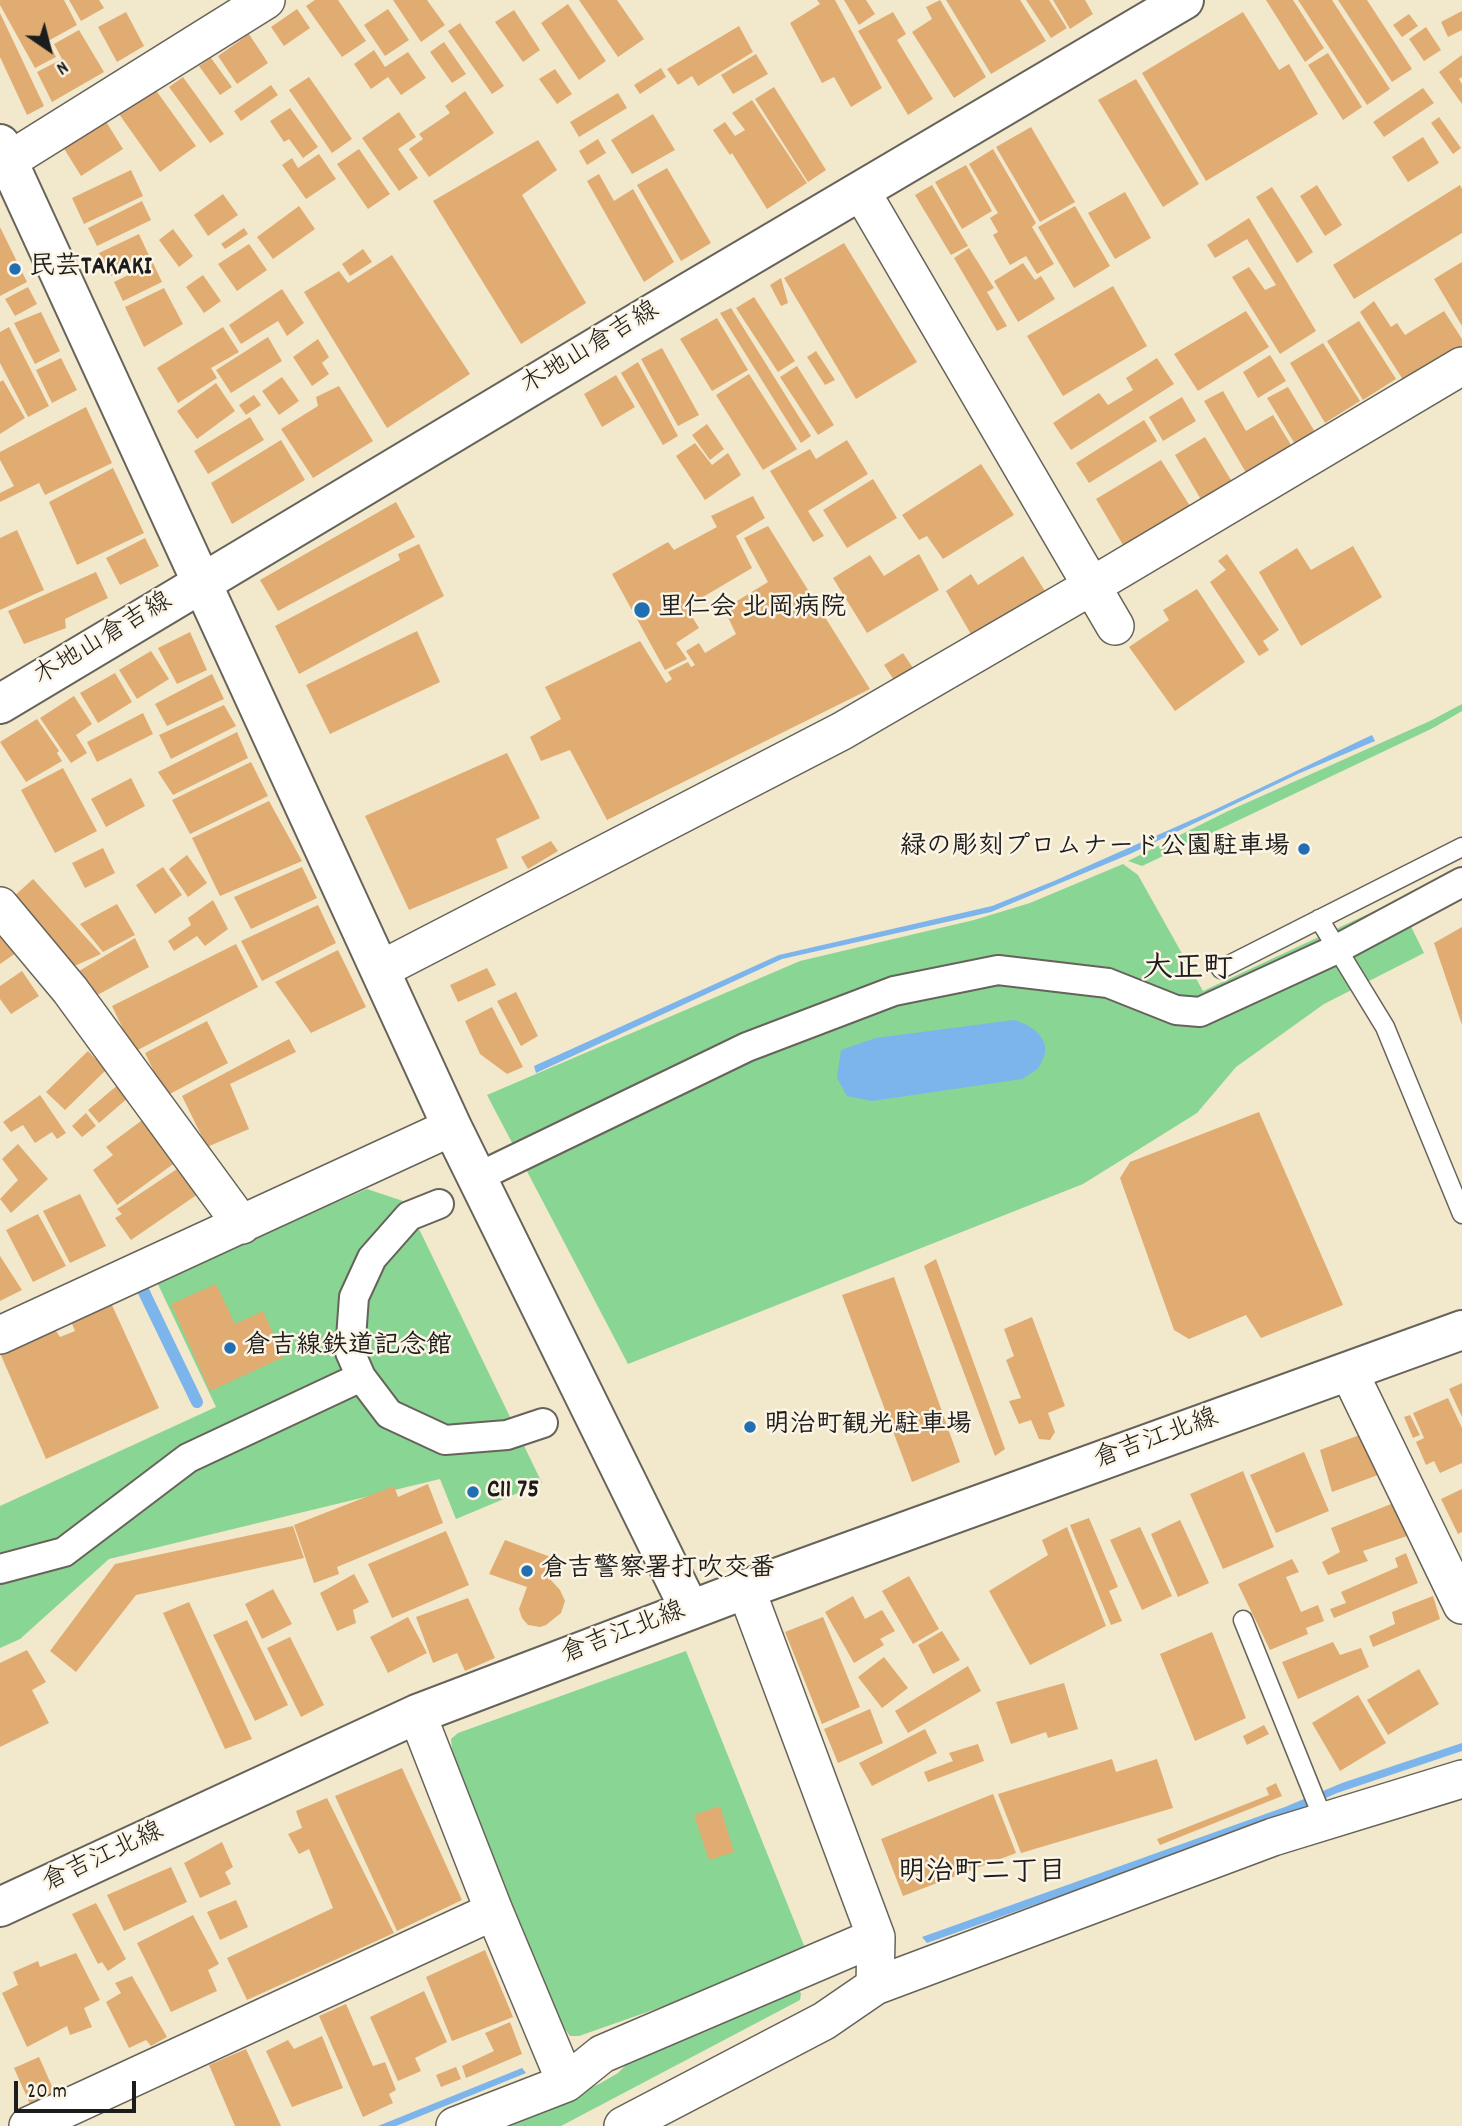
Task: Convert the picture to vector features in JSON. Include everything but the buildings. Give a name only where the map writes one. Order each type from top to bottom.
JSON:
[{"type":"main road","name":"木地山倉吉線","points":[[0,704],[1184,0]]},
{"type":"main road","points":[[3,157],[202,582],[452,1128],[690,1610]]},
{"type":"main road","name":"倉吉江北線","points":[[0,1907],[418,1714],[746,1589],[1462,1330]]},
{"type":"street","points":[[3,157],[266,0]]},
{"type":"street","points":[[861,191],[1115,626]]},
{"type":"street","points":[[380,970],[842,731],[1462,366]]},
{"type":"street","points":[[478,1177],[747,1047],[894,991],[998,970],[1108,983],[1176,1010],[1200,1013],[1337,949],[1462,882]]},
{"type":"street","points":[[0,906],[70,990],[242,1225]]},
{"type":"street","points":[[0,1335],[452,1128]]},
{"type":"street","points":[[439,1204],[409,1216],[372,1258],[354,1297],[350,1352],[361,1377],[390,1414],[445,1440],[507,1435],[543,1423]]},
{"type":"street","points":[[1349,1371],[1462,1605]]},
{"type":"street","points":[[0,1569],[64,1552],[188,1458],[361,1377]]},
{"type":"street","points":[[746,1589],[876,1937],[875,1986]]},
{"type":"street","points":[[418,1714],[494,1911],[566,2083]]},
{"type":"street","points":[[623,2126],[824,2021],[875,1986],[1273,1836],[1462,1779]]},
{"type":"street","points":[[27,2126],[494,1911]]},
{"type":"street","points":[[455,2126],[566,2083],[602,2054],[876,1937]]},
{"type":"lane","points":[[1221,969],[1462,847]]},
{"type":"lane","points":[[1319,919],[1385,1027],[1462,1214]]},
{"type":"lane","points":[[1243,1620],[1324,1821]]},
{"type":"green space","points":[[1462,704],[1462,711],[1433,728],[1142,866],[1128,861],[1226,812],[1430,721]]},
{"type":"green space","points":[[1123,864],[1138,875],[1203,991],[1398,900],[1424,953],[1324,1004],[1236,1067],[1197,1113],[1083,1184],[628,1364],[487,1095],[800,961],[974,920],[1030,903]]},
{"type":"green space","points":[[367,1189],[406,1202],[542,1483],[456,1519],[440,1479],[109,1559],[20,1639],[0,1648],[0,1506],[216,1407],[156,1280]]},
{"type":"green space","points":[[686,1651],[807,1953],[801,1958],[579,2036],[570,2036],[562,2025],[453,1759],[451,1739],[458,1733]]},
{"type":"green space","points":[[788,1992],[801,1993],[800,2000],[561,2126],[498,2126],[599,2084],[618,2073],[644,2046]]},
{"type":"water","points":[[1372,735],[1375,741],[1300,773],[1130,854],[991,912],[782,959],[536,1073],[534,1066],[779,955],[992,906],[1214,810]]},
{"type":"water","points":[[1014,1020],[1029,1026],[1041,1036],[1045,1049],[1039,1067],[1022,1079],[872,1101],[847,1096],[837,1078],[841,1050],[876,1038]]},
{"type":"water","points":[[1462,1743],[1462,1751],[1337,1793],[1293,1813],[927,1943],[922,1937],[1285,1807],[1342,1783]]},
{"type":"water","points":[[522,2068],[526,2073],[396,2126],[378,2126]]},
{"type":"waterway","points":[[141,1286],[197,1402]]},
{"type":"place","name":"民芸TAKAKI","points":[[15,269]]},
{"type":"place","name":"里仁会 北岡病院","points":[[642,610]]},
{"type":"place","name":"緑の彫刻プロムナード公園駐車場","points":[[1304,849]]},
{"type":"place","name":"倉吉線鉄道記念館","points":[[230,1348]]},
{"type":"place","name":"明治町観光駐車場","points":[[750,1427]]},
{"type":"place","name":"C11 75","points":[[473,1492]]},
{"type":"place","name":"倉吉警察署打吹交番","points":[[527,1571]]},
{"type":"district","name":"大正町","points":[[1188,972]]},
{"type":"district","name":"明治町二丁目","points":[[982,1875]]}]
